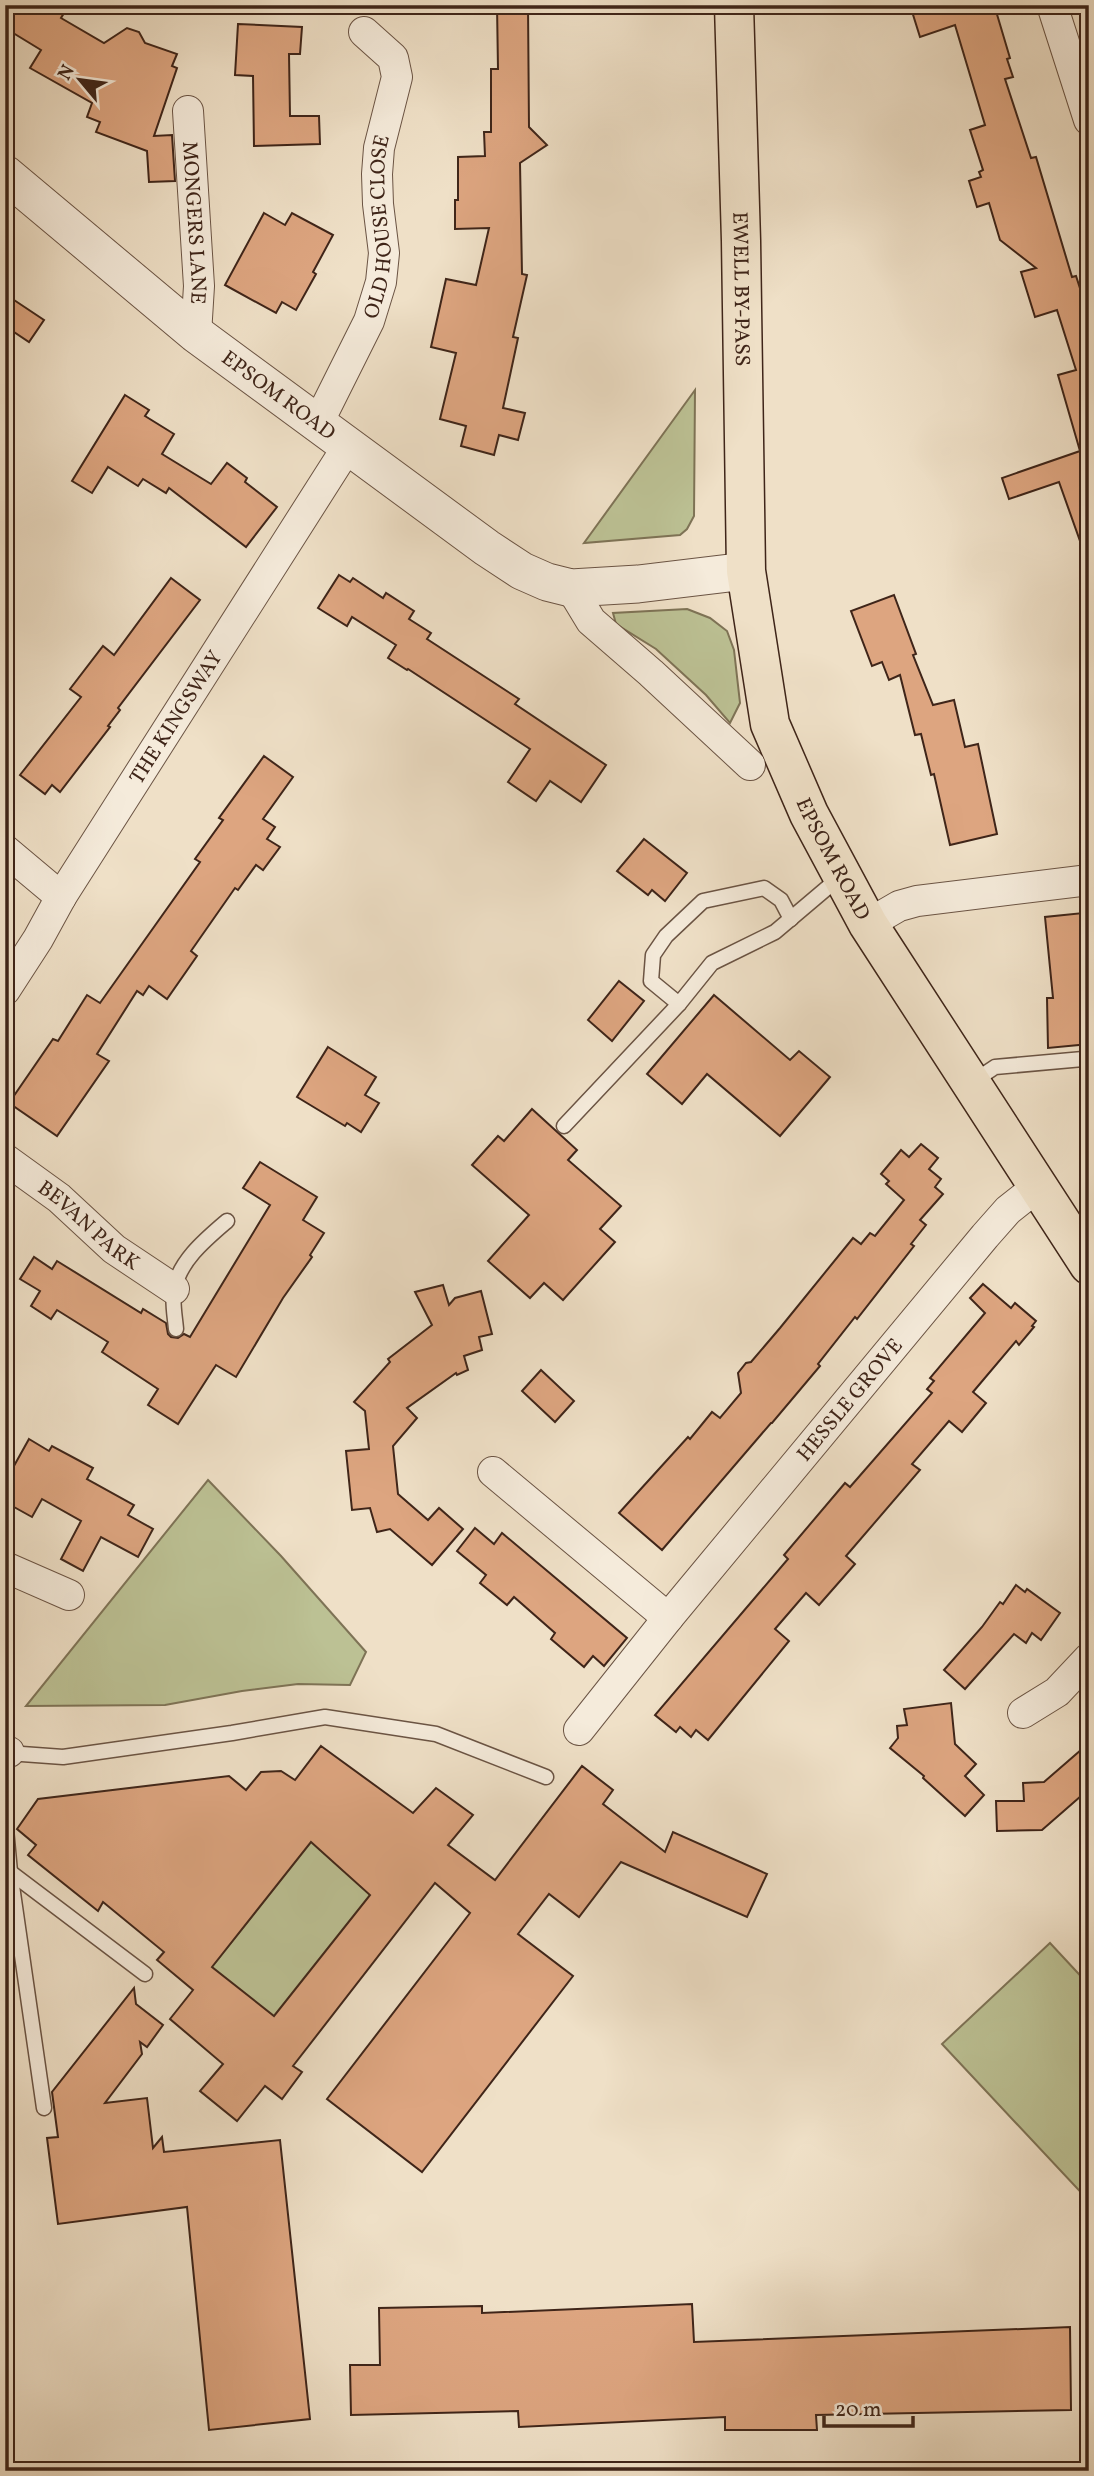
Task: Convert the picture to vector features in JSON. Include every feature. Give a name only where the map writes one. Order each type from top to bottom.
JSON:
[{"type":"highway","name":"EWELL BY-PASS","points":[[734,5],[746,571]]},
{"type":"highway","name":"EPSOM ROAD","points":[[746,571],[770,724],[808,814],[868,924],[1089,1265]]},
{"type":"street","points":[[1052,5],[1089,120]]},
{"type":"street","name":"OLD HOUSE CLOSE","points":[[318,423],[369,321],[381,282],[384,253],[377,174],[380,148],[397,77],[393,58],[363,32]]},
{"type":"street","name":"MONGERS LANE","points":[[188,111],[199,286],[197,334]]},
{"type":"street","name":"EPSOM ROAD","points":[[5,174],[197,334],[522,571],[547,582],[571,588],[638,584],[746,571]]},
{"type":"street","name":"THE KINGSWAY","points":[[5,990],[61,897],[348,446]]},
{"type":"street","points":[[571,588],[591,621],[652,673],[750,765]]},
{"type":"street","points":[[5,850],[61,897]]},
{"type":"street","points":[[868,924],[899,906],[917,901],[1089,880]]},
{"type":"street","name":"BEVAN PARK","points":[[5,1159],[59,1198],[114,1249],[174,1289]]},
{"type":"street","name":"HESSLE GROVE","points":[[579,1730],[668,1618],[985,1236],[1008,1210],[1037,1187]]},
{"type":"street","points":[[493,1472],[668,1618]]},
{"type":"street","points":[[5,1567],[69,1595]]},
{"type":"street","points":[[1023,1713],[1057,1692],[1089,1658]]},
{"type":"lane","points":[[564,1126],[679,1004],[712,963],[775,932],[841,876]]},
{"type":"lane","points":[[679,1004],[651,981],[653,956],[666,936],[703,901],[764,888],[781,900],[791,919]]},
{"type":"lane","points":[[970,1083],[995,1067],[1083,1059]]},
{"type":"lane","points":[[176,1329],[174,1289],[195,1250],[228,1221]]},
{"type":"lane","points":[[6,1755],[63,1757],[326,1717],[436,1734],[546,1777]]},
{"type":"lane","points":[[5,1818],[10,1872],[44,2108]]},
{"type":"lane","points":[[10,1872],[145,1974]]},
{"type":"green space","points":[[695,390],[694,516],[687,529],[680,535],[584,543]]},
{"type":"green space","points":[[687,609],[710,618],[727,631],[734,650],[740,703],[730,723],[706,695],[656,649],[616,624],[613,613]]},
{"type":"green space","points":[[208,1480],[281,1556],[366,1652],[350,1685],[298,1684],[165,1705],[26,1706]]},
{"type":"green space","points":[[316,1836],[330,1856],[347,1873],[377,1886],[265,2027],[203,1978]]},
{"type":"green space","points":[[1050,1943],[1089,1985],[1089,2201],[942,2044]]},
{"type":"building","points":[[5,5],[69,5],[61,18],[104,43],[127,28],[139,32],[145,43],[177,54],[172,66],[177,68],[154,136],[172,135],[175,181],[149,182],[147,151],[96,132],[100,122],[87,117],[92,103],[30,68],[41,50],[5,28]]},
{"type":"building","points":[[497,5],[528,5],[529,127],[547,145],[520,163],[522,274],[527,275],[513,337],[518,338],[503,408],[525,413],[518,440],[499,435],[494,455],[461,446],[466,426],[440,419],[456,353],[431,347],[446,279],[476,285],[489,228],[455,229],[455,200],[458,200],[458,157],[485,156],[484,132],[491,132],[491,69],[498,69]]},
{"type":"building","points":[[910,5],[1000,5],[1001,10],[996,11],[1013,77],[1005,79],[1031,158],[1036,157],[1072,277],[1076,276],[1089,316],[1089,555],[1085,555],[1059,482],[1009,499],[1002,478],[1080,451],[1058,375],[1076,370],[1057,310],[1035,317],[1021,272],[1036,268],[1000,240],[989,203],[977,207],[969,181],[981,177],[979,172],[983,170],[970,130],[985,125],[955,25],[920,37]]},
{"type":"building","points":[[238,24],[302,27],[300,54],[289,54],[290,116],[319,116],[320,144],[254,146],[253,76],[235,75]]},
{"type":"building","points":[[264,213],[285,225],[292,213],[333,235],[296,310],[282,302],[276,313],[225,285]]},
{"type":"building","points":[[5,294],[44,320],[29,342],[5,326]]},
{"type":"building","points":[[125,395],[149,410],[145,416],[174,434],[162,454],[211,484],[227,463],[247,478],[245,482],[277,507],[246,547],[169,488],[166,493],[143,479],[138,486],[108,467],[92,493],[72,481]]},
{"type":"building","points":[[339,575],[350,582],[353,578],[383,598],[386,593],[414,611],[409,619],[431,633],[427,639],[519,699],[515,704],[606,765],[581,802],[550,781],[536,801],[508,782],[530,749],[388,658],[396,645],[352,617],[347,626],[318,608]]},
{"type":"building","points":[[171,578],[200,600],[118,708],[120,710],[108,726],[110,727],[60,792],[52,785],[45,794],[20,775],[81,697],[70,689],[103,646],[114,655]]},
{"type":"building","points":[[894,595],[916,654],[913,655],[933,705],[954,700],[965,747],[978,744],[997,834],[950,845],[934,774],[931,775],[921,734],[915,735],[900,675],[889,680],[882,662],[872,666],[851,611]]},
{"type":"building","points":[[264,756],[293,777],[263,819],[275,827],[267,839],[280,847],[263,870],[256,865],[238,890],[235,888],[191,951],[197,956],[167,999],[149,986],[143,995],[137,991],[97,1054],[109,1061],[57,1136],[9,1103],[53,1039],[58,1041],[87,995],[100,1003],[200,862],[195,859],[223,820],[219,818]]},
{"type":"building","points":[[644,839],[687,873],[665,901],[652,890],[648,895],[617,871]]},
{"type":"building","points":[[1083,913],[1089,983],[1089,1044],[1048,1048],[1047,998],[1053,998],[1045,917]]},
{"type":"building","points":[[619,981],[644,1001],[612,1041],[588,1020]]},
{"type":"building","points":[[714,995],[790,1060],[799,1051],[830,1077],[780,1136],[707,1074],[682,1104],[647,1074]]},
{"type":"building","points":[[328,1047],[376,1077],[365,1095],[379,1103],[361,1132],[347,1123],[345,1126],[297,1097]]},
{"type":"building","points":[[532,1109],[577,1150],[568,1160],[621,1206],[600,1229],[615,1242],[563,1300],[544,1283],[530,1298],[488,1261],[529,1215],[472,1165],[498,1136],[504,1141]]},
{"type":"building","points":[[921,1144],[938,1158],[929,1169],[941,1179],[935,1187],[943,1194],[920,1220],[926,1225],[911,1244],[914,1246],[818,1364],[820,1366],[662,1550],[619,1513],[688,1437],[690,1439],[712,1412],[720,1418],[741,1393],[738,1373],[780,1328],[853,1238],[861,1244],[870,1233],[875,1236],[904,1200],[886,1184],[889,1181],[881,1174],[901,1150],[909,1157]]},
{"type":"building","points":[[260,1162],[317,1197],[303,1220],[324,1233],[310,1255],[312,1257],[283,1298],[236,1377],[216,1365],[178,1424],[148,1405],[158,1389],[102,1352],[108,1342],[57,1310],[51,1319],[31,1306],[40,1291],[20,1279],[34,1257],[52,1269],[57,1261],[141,1313],[143,1309],[166,1323],[171,1337],[178,1338],[184,1334],[190,1337],[270,1205],[243,1188]]},
{"type":"building","points":[[983,1284],[1011,1308],[1015,1303],[1036,1321],[1019,1345],[1016,1341],[973,1392],[986,1403],[962,1432],[949,1421],[912,1464],[920,1470],[846,1556],[855,1564],[819,1605],[806,1593],[775,1629],[789,1641],[708,1740],[696,1730],[691,1737],[680,1727],[676,1732],[655,1715],[788,1559],[784,1555],[845,1483],[850,1487],[932,1393],[927,1389],[934,1381],[930,1378],[985,1313],[970,1298]]},
{"type":"building","points":[[443,1285],[449,1305],[455,1298],[481,1291],[492,1334],[479,1337],[482,1350],[464,1356],[468,1370],[457,1375],[456,1373],[407,1408],[417,1418],[393,1446],[398,1494],[428,1520],[439,1508],[463,1529],[432,1565],[390,1529],[377,1532],[370,1508],[352,1510],[346,1451],[369,1449],[365,1411],[354,1402],[390,1362],[388,1359],[432,1325],[415,1292]]},
{"type":"building","points":[[541,1370],[574,1401],[555,1422],[522,1391]]},
{"type":"building","points":[[29,1439],[49,1451],[52,1446],[93,1468],[87,1479],[134,1505],[128,1515],[153,1529],[138,1557],[101,1537],[83,1571],[61,1559],[81,1521],[42,1499],[32,1517],[5,1502],[5,1482]]},
{"type":"building","points":[[475,1528],[494,1544],[502,1533],[627,1638],[604,1666],[593,1656],[584,1667],[551,1639],[555,1633],[514,1597],[507,1605],[480,1583],[486,1575],[457,1551]]},
{"type":"building","points":[[1016,1585],[1025,1592],[1027,1589],[1060,1613],[1041,1640],[1032,1633],[1026,1643],[1014,1634],[965,1689],[944,1670],[1000,1602],[1003,1604]]},
{"type":"building","points":[[951,1703],[955,1744],[976,1764],[965,1776],[984,1795],[965,1816],[890,1748],[898,1738],[897,1726],[907,1725],[904,1709]]},
{"type":"building","points":[[1089,1743],[1089,1789],[1042,1830],[997,1831],[996,1801],[1024,1801],[1023,1783],[1044,1782]]},
{"type":"building","points":[[321,1746],[413,1813],[436,1788],[473,1815],[448,1845],[495,1880],[582,1766],[613,1790],[603,1804],[665,1852],[673,1832],[767,1874],[747,1917],[621,1862],[579,1917],[549,1894],[518,1934],[573,1976],[422,2172],[327,2099],[470,1913],[435,1883],[293,2066],[302,2072],[282,2099],[265,2086],[237,2121],[200,2091],[223,2064],[170,2019],[193,1990],[157,1960],[164,1952],[103,1902],[98,1911],[28,1855],[36,1845],[17,1829],[38,1799],[229,1776],[246,1790],[261,1772],[281,1771],[295,1780]],"holes":[[[311,1842],[370,1895],[274,2016],[212,1967]]]},
{"type":"building","points":[[134,1988],[136,2004],[163,2025],[147,2047],[140,2042],[142,2054],[105,2103],[147,2098],[153,2148],[162,2137],[164,2152],[280,2140],[310,2419],[209,2430],[187,2207],[58,2224],[47,2138],[58,2137],[52,2092]]},
{"type":"building","points":[[692,2304],[694,2342],[1070,2327],[1071,2410],[816,2415],[817,2430],[725,2430],[725,2417],[519,2427],[518,2411],[351,2415],[350,2365],[380,2365],[379,2308],[482,2306],[482,2313]]}]
